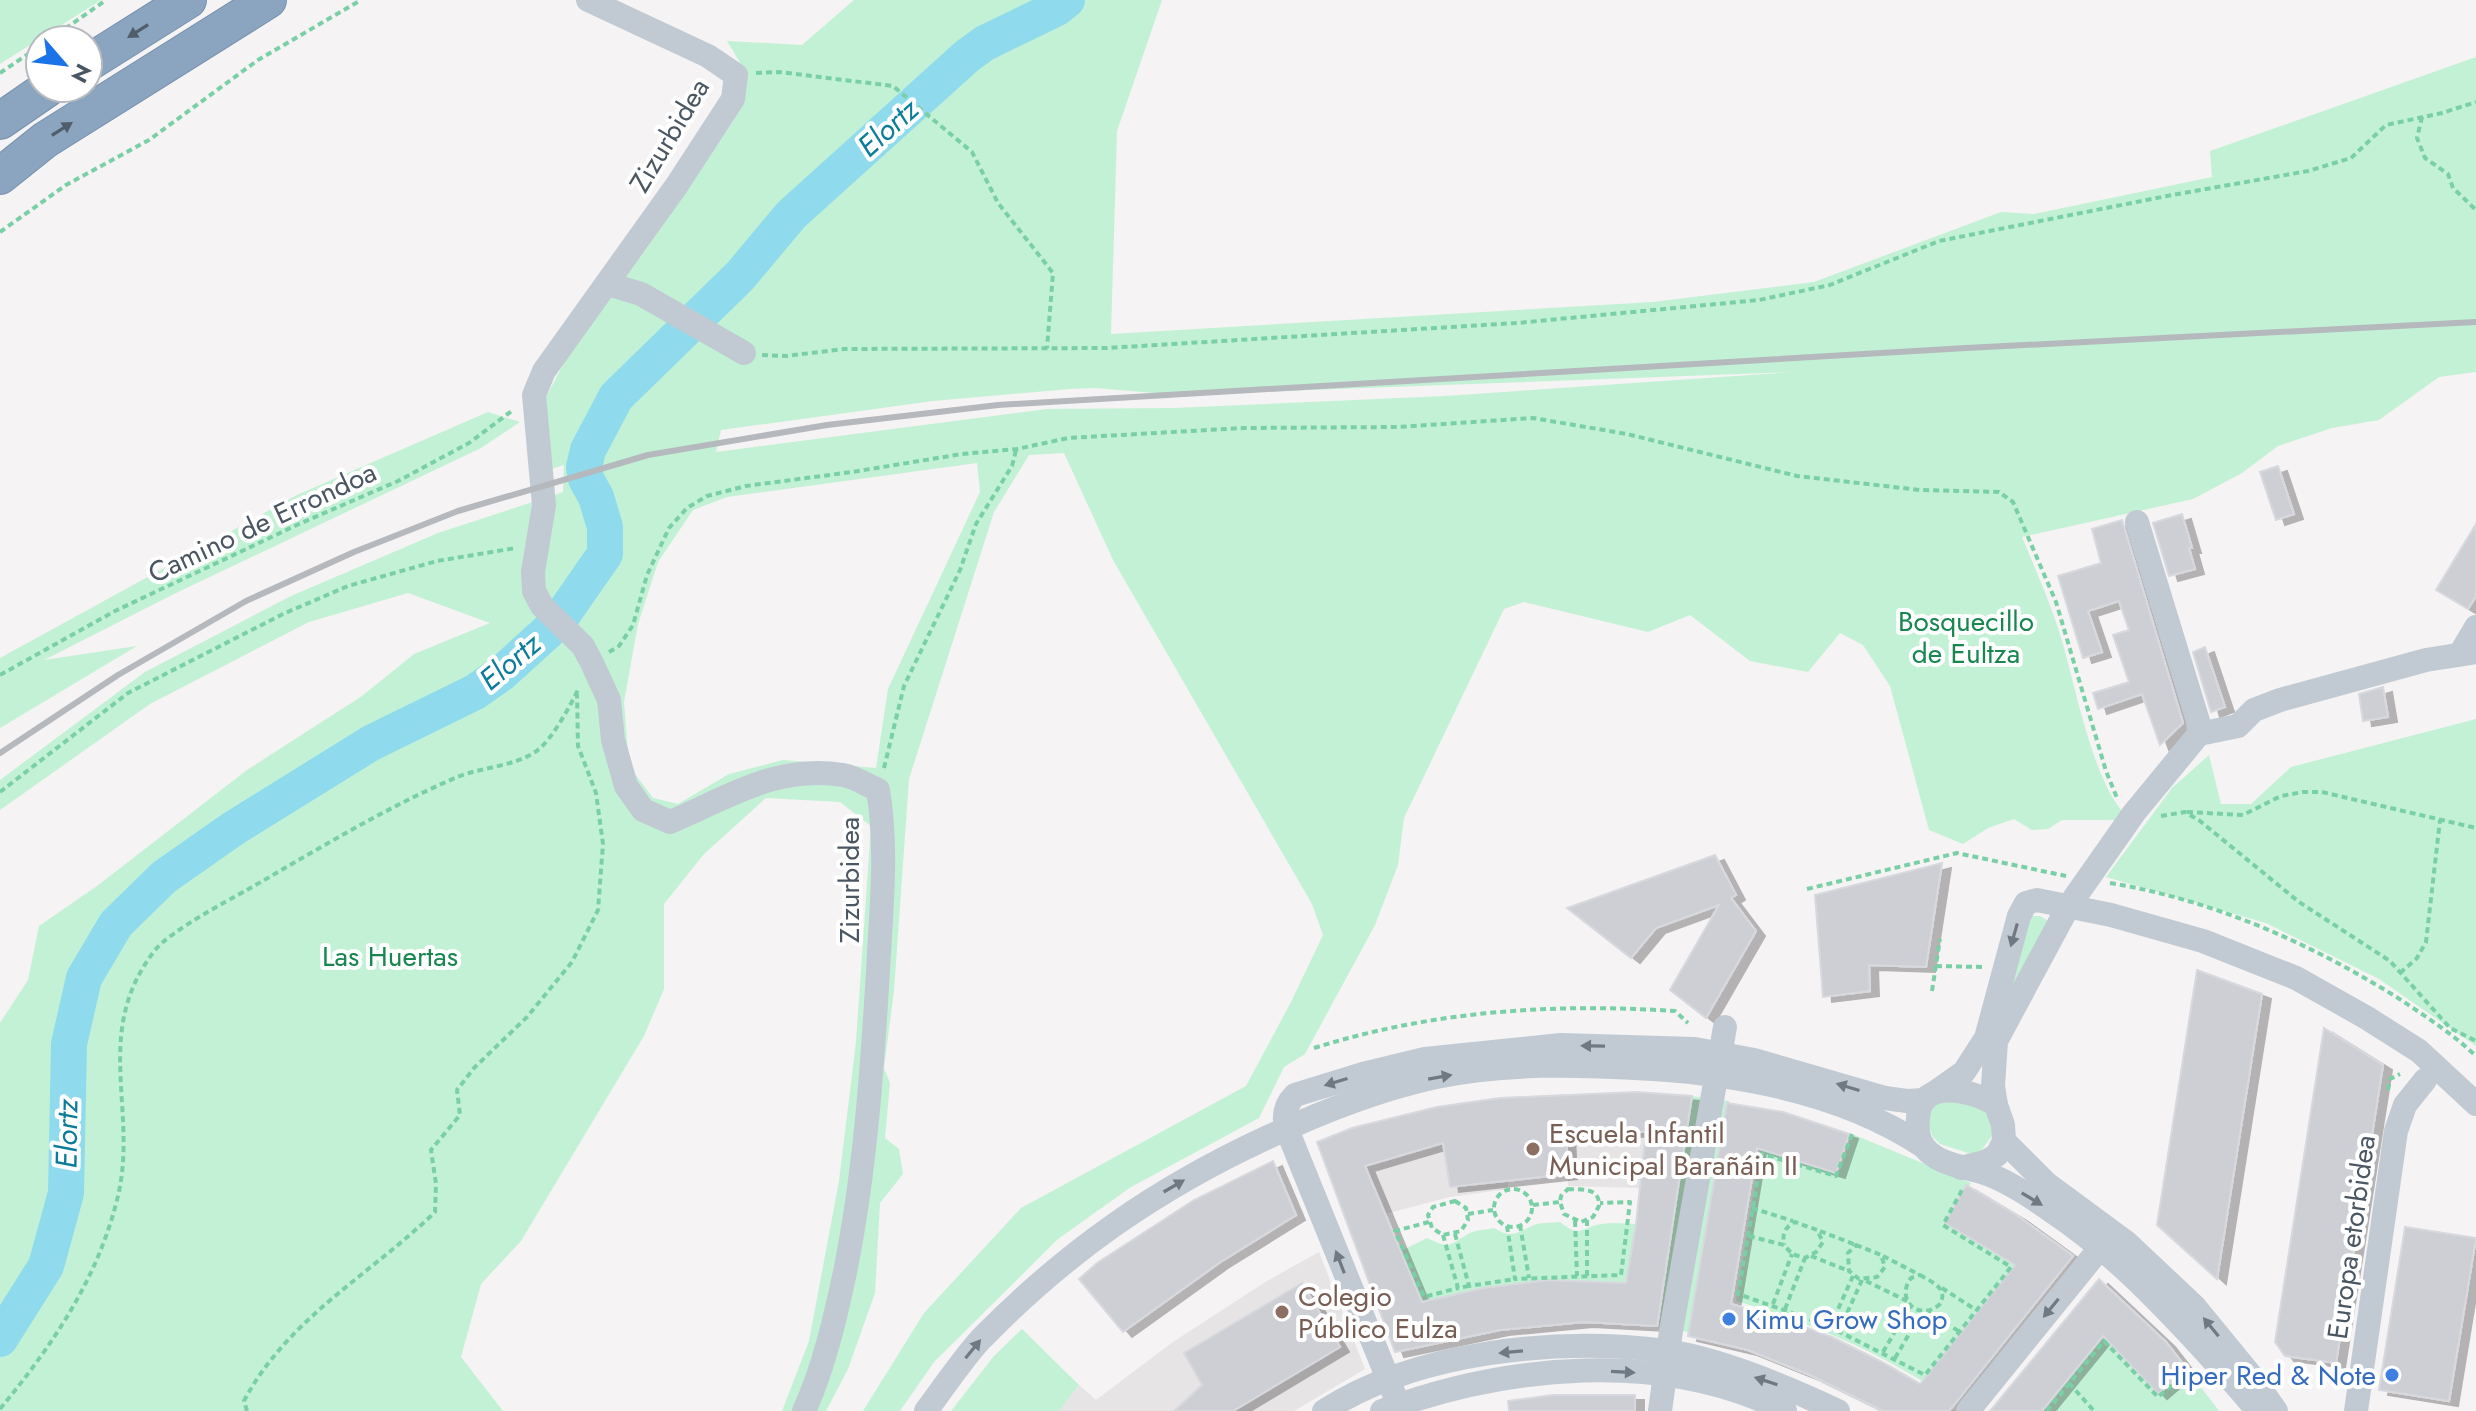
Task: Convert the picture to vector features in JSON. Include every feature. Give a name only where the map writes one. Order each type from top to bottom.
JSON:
[{"type":"highway","points":[[104,53],[188,0]]},
{"type":"highway","points":[[0,176],[45,140],[268,0]]},
{"type":"highway","points":[[0,121],[25,104]]},
{"type":"street","name":"Zizurbidea","points":[[588,0],[708,56],[736,75],[733,99],[608,284],[544,371],[534,395],[544,505],[533,572],[534,591],[542,606],[583,646],[592,663],[609,700],[613,740],[626,786],[643,810],[670,822],[755,783],[799,774],[845,775],[878,790],[885,849],[876,1008],[858,1205],[834,1325],[804,1411]]},
{"type":"street","points":[[608,284],[641,294],[744,353]]},
{"type":"street","points":[[2137,522],[2198,721],[2199,734]]},
{"type":"street","points":[[1964,1174],[1997,1155],[2004,1141],[2003,1125],[1996,1105],[1993,1064],[1996,1041],[2068,907],[2134,813],[2199,734],[2238,726],[2254,710],[2280,700],[2426,660],[2468,653],[2476,627]]},
{"type":"street","points":[[1923,1146],[1917,1132],[1918,1109],[1964,1072],[1981,1047],[2019,916],[2026,903],[2037,900],[2111,915],[2203,941],[2296,978],[2419,1051],[2476,1104]]},
{"type":"street","points":[[1660,1411],[1725,1027]]},
{"type":"street","points":[[926,1411],[979,1342],[1046,1276],[1099,1233],[1150,1199],[1217,1161],[1286,1127],[1366,1095],[1438,1077],[1503,1068],[1572,1064],[1718,1064],[1754,1060],[1885,1098],[1907,1101],[1964,1090],[1996,1105]]},
{"type":"street","points":[[1718,1064],[1891,1124],[1937,1159],[1964,1174],[1998,1178],[2053,1212],[2133,1274],[2257,1411]]},
{"type":"street","name":"Europa etorbidea","points":[[2356,1411],[2396,1131],[2405,1105],[2425,1080]]},
{"type":"street","points":[[1286,1127],[1386,1378],[1394,1409],[1481,1382],[1666,1363],[1785,1411]]},
{"type":"street","points":[[2004,1141],[2047,1184],[2127,1243],[2195,1307],[2276,1411]]},
{"type":"street","points":[[1968,1411],[2100,1248]]},
{"type":"street","points":[[1324,1411],[1386,1378],[1483,1354],[1589,1345],[1787,1387],[1838,1411]]},
{"type":"path","points":[[72,24],[106,0]]},
{"type":"path","points":[[0,232],[66,185],[149,140],[258,60],[361,0]]},
{"type":"path","points":[[0,73],[24,57]]},
{"type":"path","points":[[736,75],[779,72],[893,86],[972,152],[998,203],[1053,273],[1047,348]]},
{"type":"path","points":[[744,353],[786,356],[844,349],[1107,348],[1517,323],[1759,300],[1830,285],[1939,241],[2308,171],[2351,158],[2386,125],[2476,102]]},
{"type":"path","points":[[2422,117],[2417,138],[2425,158],[2448,174],[2453,188],[2476,210]]},
{"type":"path","name":"Camino de Errondoa","points":[[0,675],[115,611],[410,475],[469,443],[534,395]]},
{"type":"path","points":[[0,1409],[38,1364],[78,1302],[118,1199],[123,1162],[121,1027],[130,993],[159,946],[215,908],[395,806],[457,777],[538,751],[592,663],[619,646],[633,625],[647,575],[669,528],[687,508],[707,496],[746,486],[962,454],[1017,449],[1068,438],[1243,428],[1398,427],[1533,418],[1627,434],[1797,476],[1920,490],[1999,492],[2013,502],[2056,602],[2112,790],[2124,806]]},
{"type":"path","points":[[878,790],[904,686],[960,570],[976,524],[1012,466],[1017,449]]},
{"type":"path","points":[[0,792],[128,693],[283,614],[348,586],[437,561],[538,546]]},
{"type":"path","points":[[247,1411],[244,1401],[274,1353],[354,1279],[409,1237],[435,1212],[436,1184],[431,1150],[460,1115],[457,1090],[474,1068],[527,1017],[572,962],[598,910],[603,844],[596,793],[578,746],[577,692]]},
{"type":"path","points":[[2155,817],[2185,812],[2243,815],[2281,796],[2322,792],[2476,828]]},
{"type":"path","points":[[2185,812],[2299,902],[2390,961],[2450,1028],[2476,1041]]},
{"type":"path","points":[[2400,973],[2417,958],[2426,942],[2440,820]]},
{"type":"path","points":[[1932,991],[1940,939]]},
{"type":"path","points":[[1936,966],[2005,967]]},
{"type":"path","points":[[1314,1048],[1401,1025],[1452,1016],[1535,1008],[1675,1011],[1688,1023]]},
{"type":"path","points":[[1852,1134],[1836,1176],[1762,1154],[1738,1294],[1830,1327],[1925,1375],[2011,1267],[1943,1225],[1964,1174]]},
{"type":"path","points":[[1568,1189],[1591,1190],[1597,1194],[1600,1203],[1597,1212],[1587,1220],[1575,1221],[1564,1214],[1560,1202],[1568,1189]]},
{"type":"path","points":[[1519,1190],[1527,1193],[1533,1205],[1530,1217],[1520,1225],[1507,1226],[1497,1219],[1493,1210],[1498,1195],[1519,1190]]},
{"type":"path","points":[[1443,1235],[1455,1234],[1465,1226],[1466,1208],[1455,1201],[1433,1207],[1428,1215],[1429,1222],[1443,1235],[1458,1288]]},
{"type":"path","points":[[1533,1205],[1560,1202]]},
{"type":"path","points":[[1429,1222],[1395,1231],[1424,1297],[1515,1279],[1621,1275],[1630,1202],[1600,1203]]},
{"type":"path","points":[[1752,1208],[1881,1255],[1976,1310]]},
{"type":"path","points":[[1468,1214],[1493,1210]]},
{"type":"path","points":[[1587,1220],[1587,1276]]},
{"type":"path","points":[[1575,1221],[1577,1276]]},
{"type":"path","points":[[1784,1245],[1784,1232],[1787,1226],[1795,1222]]},
{"type":"path","points":[[1520,1225],[1529,1278]]},
{"type":"path","points":[[1507,1226],[1515,1279]]},
{"type":"path","points":[[1785,1309],[1808,1257],[1823,1242],[1817,1230]]},
{"type":"path","points":[[1455,1234],[1469,1286]]},
{"type":"path","points":[[1748,1235],[1784,1245],[1792,1254],[1851,1273],[1960,1332]]},
{"type":"path","points":[[1830,1327],[1851,1273],[1848,1253],[1856,1245]]},
{"type":"path","points":[[1773,1305],[1792,1254]]},
{"type":"path","points":[[1839,1331],[1863,1280],[1882,1273],[1885,1267],[1881,1255]]},
{"type":"path","points":[[1883,1352],[1908,1304],[1904,1289],[1911,1278],[1920,1275]]},
{"type":"path","points":[[1928,1312],[1942,1300],[1940,1287]]},
{"type":"path","points":[[1895,1358],[1922,1312]]},
{"type":"path","points":[[2047,1411],[2104,1341],[2158,1397],[2190,1369]]},
{"type":"path","points":[[2069,1383],[2094,1411]]},
{"type":"path","points":[[2052,1405],[2058,1411]]},
{"type":"shaded area","name":"Escuela Infantil Municipal Barañáin II","points":[[1565,1094],[1566,1131],[1646,1132],[1640,1188],[1568,1186],[1567,1174],[1508,1180],[1508,1189],[1450,1197],[1385,1214],[1365,1166],[1443,1143],[1437,1107],[1499,1098]]},
{"type":"shaded area","name":"Colegio Público Eulza","points":[[1319,1252],[1365,1369],[1294,1411],[1059,1411],[1079,1385],[1096,1400],[1173,1342],[1267,1281]]},
{"type":"green space","points":[[0,0],[101,0],[63,24],[24,24],[24,49],[0,64]]},
{"type":"green space","points":[[854,0],[1162,0],[1117,131],[1111,334],[1653,302],[1814,282],[2001,212],[2034,214],[2212,177],[2210,151],[2476,57],[2476,372],[2439,377],[2379,420],[2332,428],[2278,446],[2242,473],[2193,499],[2022,537],[2058,628],[2095,758],[2114,800],[2125,814],[2120,820],[2062,820],[2048,829],[2032,830],[2014,819],[1988,828],[1963,844],[1929,830],[1890,686],[1863,645],[1840,633],[1808,672],[1750,661],[1690,615],[1648,632],[1524,602],[1504,609],[1404,818],[1398,865],[1375,925],[1305,1054],[1284,1067],[1259,1118],[1131,1187],[1058,1239],[934,1362],[900,1411],[863,1411],[924,1313],[1021,1208],[1246,1086],[1323,935],[1312,904],[1113,560],[1064,453],[1029,455],[994,512],[909,779],[894,991],[884,1068],[890,1083],[885,1138],[899,1149],[903,1174],[880,1203],[875,1293],[848,1369],[826,1411],[782,1411],[809,1341],[839,1181],[856,1042],[871,826],[840,802],[766,798],[704,854],[664,904],[664,989],[644,1036],[521,1241],[481,1284],[461,1357],[503,1411],[0,1411],[0,1023],[28,980],[39,926],[97,886],[247,770],[362,696],[414,654],[490,623],[408,593],[309,622],[150,704],[0,810],[0,780],[145,672],[291,596],[438,533],[563,492],[564,465],[545,471],[545,399],[571,350],[647,248],[734,120],[747,74],[727,41],[802,45]],"holes":[[[1793,372],[1445,396],[1173,408],[1047,409],[716,452],[721,430],[933,401],[1070,389],[1096,388],[1177,395]],[[977,463],[980,492],[888,689],[876,768],[783,760],[729,774],[678,804],[653,798],[629,766],[624,702],[638,624],[658,562],[693,510],[727,497]]]},
{"type":"green space","points":[[488,412],[520,422],[481,448],[176,593],[44,660],[137,646],[0,728],[0,658],[297,495]]},
{"type":"green space","points":[[2476,719],[2476,1046],[2379,979],[2266,923],[2106,877],[2172,788],[2209,755],[2221,804],[2251,804],[2291,767]]},
{"type":"green space","points":[[2032,916],[2048,921],[1998,1027],[2024,920]]},
{"type":"green space","points":[[1692,1096],[1729,1101],[1692,1333],[1659,1326]]},
{"type":"green space","points":[[1954,1100],[1981,1109],[1992,1119],[1994,1133],[1981,1151],[1971,1154],[1940,1144],[1933,1137],[1927,1122],[1934,1105]]},
{"type":"green space","points":[[1852,1134],[1971,1183],[1950,1220],[2020,1262],[1924,1382],[1833,1335],[1736,1301],[1761,1146],[1840,1170]]},
{"type":"green space","points":[[1560,1222],[1577,1231],[1606,1223],[1636,1224],[1626,1283],[1548,1280],[1484,1288],[1422,1302],[1401,1251],[1427,1238],[1449,1245],[1477,1231],[1494,1228],[1514,1234],[1538,1224]]},
{"type":"green space","points":[[1022,1329],[1079,1385],[1059,1411],[951,1411],[994,1356]]},
{"type":"green space","points":[[2103,1336],[2158,1394],[2187,1369],[2219,1411],[2042,1411]]},
{"type":"building","points":[[2278,466],[2294,514],[2276,520],[2260,472]]},
{"type":"building","points":[[2182,514],[2195,569],[2169,576],[2153,523]]},
{"type":"building","points":[[2122,520],[2183,723],[2160,745],[2142,694],[2098,709],[2093,693],[2129,682],[2113,635],[2129,630],[2119,601],[2088,611],[2102,652],[2083,658],[2058,576],[2101,563],[2092,529]]},
{"type":"building","points":[[2476,524],[2476,596],[2468,609],[2436,590]]},
{"type":"building","points":[[2205,647],[2225,707],[2211,712],[2193,652]]},
{"type":"building","points":[[2383,687],[2388,717],[2363,721],[2359,694]]},
{"type":"building","points":[[1715,855],[1736,895],[1731,898],[1756,931],[1706,1018],[1670,990],[1719,905],[1656,928],[1631,958],[1567,908]]},
{"type":"building","points":[[1942,863],[1926,967],[1869,965],[1870,991],[1823,997],[1815,895]]},
{"type":"building","points":[[2197,970],[2262,994],[2217,1279],[2157,1225]]},
{"type":"building","points":[[2324,1028],[2383,1065],[2336,1363],[2285,1356],[2275,1342]]},
{"type":"building","points":[[1636,1092],[1692,1096],[1657,1326],[1584,1322],[1500,1330],[1395,1352],[1317,1142],[1352,1128],[1437,1107],[1500,1098]],"holes":[[[1566,1131],[1646,1132],[1626,1283],[1548,1280],[1484,1288],[1422,1302],[1365,1166],[1443,1143],[1450,1187],[1568,1174]]]},
{"type":"building","points":[[1727,1103],[1783,1112],[1849,1134],[1836,1173],[1757,1148],[1731,1304],[1832,1337],[1920,1384],[2015,1265],[1945,1223],[1966,1185],[2018,1216],[2073,1256],[1949,1411],[1883,1411],[1810,1375],[1748,1350],[1688,1336]]},
{"type":"building","points":[[1273,1161],[1296,1215],[1219,1263],[1123,1332],[1079,1279],[1097,1263],[1194,1200]]},
{"type":"building","points":[[2405,1227],[2476,1238],[2449,1401],[2379,1390]]},
{"type":"building","points":[[2099,1279],[2166,1342],[2187,1369],[2158,1394],[2103,1336],[2042,1411],[1990,1411]]},
{"type":"building","points":[[1302,1283],[1340,1347],[1233,1411],[1174,1411],[1202,1385],[1184,1353]]},
{"type":"building","points":[[1553,1395],[1635,1395],[1635,1411],[1509,1411],[1508,1401]]},
{"type":"waterway","name":"Elortz","points":[[0,1339],[46,1266],[66,1193],[69,1044],[84,978],[116,924],[164,877],[234,828],[371,743],[475,692],[502,673],[557,623],[605,554],[605,527],[584,467],[588,450],[616,397],[740,276],[791,215],[967,56],[985,43],[1057,8],[1067,0]]},
{"type":"railway","points":[[0,753],[118,675],[246,601],[354,552],[458,511],[648,455],[827,425],[998,405],[1966,348],[2476,322]]},
{"type":"place","name":"Escuela Infantil Municipal Barañáin II","points":[[1533,1149]]},
{"type":"place","name":"Colegio Público Eulza","points":[[1282,1312]]},
{"type":"place","name":"Kimu Grow Shop","points":[[1729,1319]]},
{"type":"place","name":"Hiper Red & Note","points":[[2392,1375]]},
{"type":"park label","name":"Bosquecillo de Eultza","points":[[1966,637]]},
{"type":"park label","name":"Las Huertas","points":[[390,956]]}]
